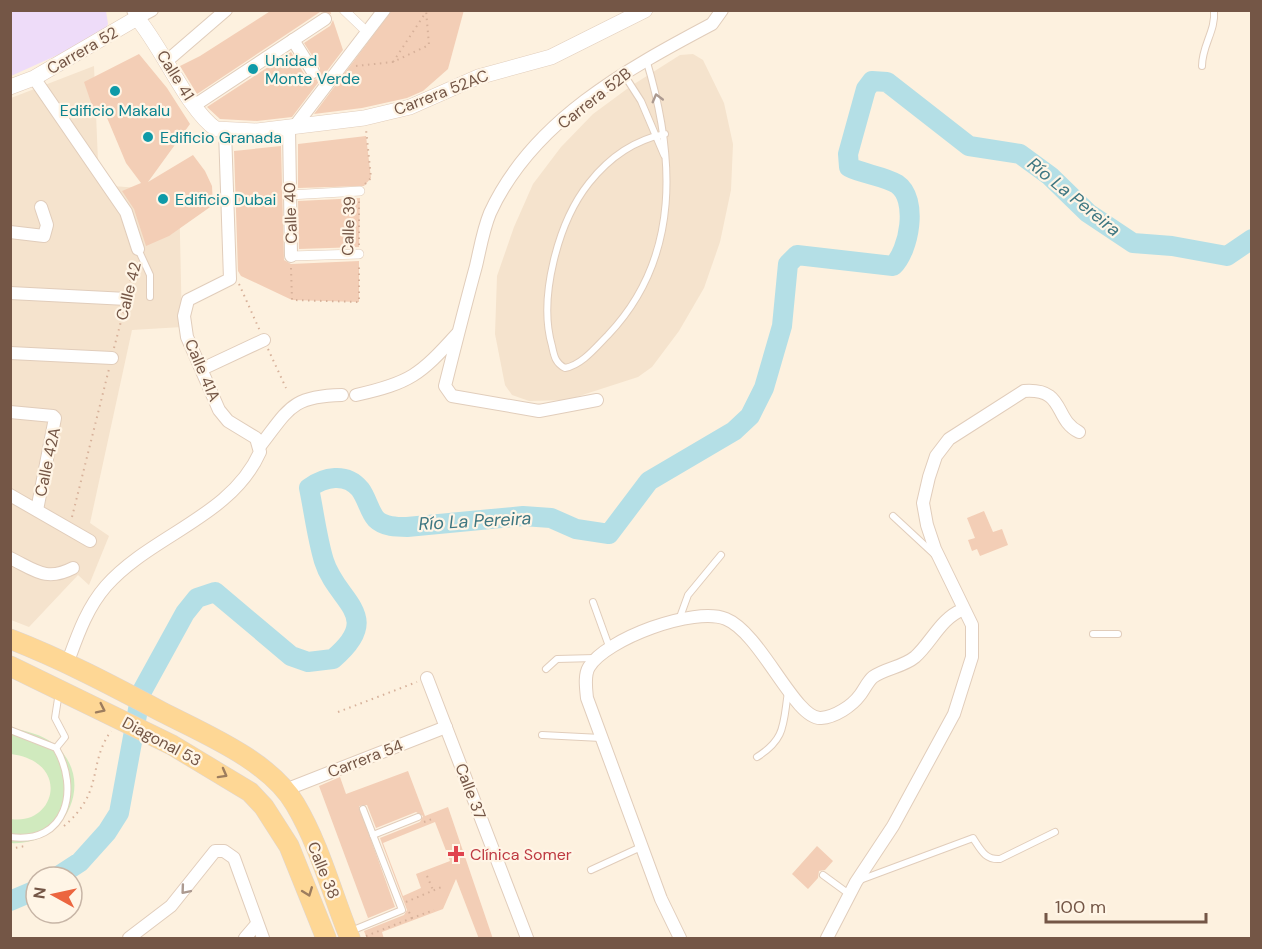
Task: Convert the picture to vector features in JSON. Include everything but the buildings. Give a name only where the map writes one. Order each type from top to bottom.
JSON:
[{"type":"main road","name":"Diagonal 53","points":[[10,639],[136,698],[244,755],[290,796]]},
{"type":"main road","name":"Diagonal 53","points":[[10,666],[172,745],[250,792],[264,807],[289,846]]},
{"type":"main road","name":"Calle 38","points":[[290,796],[321,857],[353,936]]},
{"type":"main road","name":"Calle 38","points":[[289,846],[326,939]]},
{"type":"street","name":"Carrera 52","points":[[10,87],[34,78],[135,14],[152,10]]},
{"type":"street","points":[[168,60],[226,10]]},
{"type":"street","points":[[344,10],[368,33]]},
{"type":"street","points":[[292,127],[384,10]]},
{"type":"street","name":"Carrera 52AC","points":[[225,131],[257,131],[364,118],[410,107],[488,74],[551,57],[645,10]]},
{"type":"street","name":"Carrera 52B","points":[[597,400],[539,411],[452,396],[445,386],[490,214],[534,149],[561,121],[623,73],[712,24],[722,10]]},
{"type":"street","name":"Calle 41","points":[[135,14],[168,60],[205,122],[225,131]]},
{"type":"street","points":[[195,105],[325,19]]},
{"type":"street","points":[[293,40],[313,72]]},
{"type":"street","name":"Calle 42","points":[[34,78],[126,212],[138,249]]},
{"type":"street","name":"Calle 40","points":[[291,256],[289,195],[292,127]]},
{"type":"street","name":"Calle 41A","points":[[225,131],[230,279],[188,300],[184,316],[187,337],[219,410],[228,421],[256,438],[260,446]]},
{"type":"street","points":[[289,195],[360,191]]},
{"type":"street","points":[[10,232],[44,236],[46,225],[41,207]]},
{"type":"street","points":[[291,256],[359,254]]},
{"type":"street","points":[[10,293],[127,299]]},
{"type":"street","points":[[356,395],[391,387],[415,376],[459,331]]},
{"type":"street","points":[[202,369],[264,340]]},
{"type":"street","points":[[10,353],[112,358]]},
{"type":"street","points":[[827,939],[849,894],[893,825],[954,714],[972,657],[972,624],[962,610],[939,559],[927,525],[923,503],[936,456],[950,439],[1015,396],[1036,390],[1048,394],[1059,404],[1070,428],[1079,432]]},
{"type":"street","points":[[67,664],[81,626],[106,586],[142,555],[231,493],[254,466],[260,446],[288,410],[303,399],[315,395],[342,395]]},
{"type":"street","name":"Calle 42A","points":[[10,412],[53,416],[56,422],[37,510]]},
{"type":"street","points":[[10,495],[90,541]]},
{"type":"street","points":[[10,558],[50,576],[73,568]]},
{"type":"street","points":[[680,939],[661,899],[601,738],[586,687],[587,669],[595,658],[648,628],[680,617],[707,616],[726,619],[756,643],[805,713],[820,718],[837,714],[858,698],[873,678],[913,659],[947,620],[962,610]]},
{"type":"street","name":"Calle 37","points":[[427,678],[527,939]]},
{"type":"street","name":"Carrera 54","points":[[290,796],[446,727]]},
{"type":"street","points":[[129,939],[171,906],[215,851],[224,851],[234,858],[263,939]]},
{"type":"street","points":[[245,939],[257,924]]},
{"type":"lane","points":[[1202,66],[1205,43],[1213,31],[1214,10]]},
{"type":"lane","points":[[646,59],[665,134],[668,192],[657,252],[638,295],[618,324],[591,352],[571,367],[560,366],[549,335],[548,301],[550,275],[570,213],[589,183],[615,157],[634,144],[665,134]]},
{"type":"lane","points":[[623,73],[641,101],[657,136],[666,164]]},
{"type":"lane","points":[[138,249],[150,275],[150,297]]},
{"type":"lane","points":[[893,516],[939,559]]},
{"type":"lane","points":[[680,617],[688,595],[721,555]]},
{"type":"lane","points":[[593,602],[610,650]]},
{"type":"lane","points":[[1093,634],[1118,634]]},
{"type":"lane","points":[[546,669],[557,659],[595,658]]},
{"type":"lane","points":[[56,748],[65,738],[55,718],[60,689]]},
{"type":"lane","points":[[757,757],[773,747],[779,739],[788,691]]},
{"type":"lane","points":[[10,730],[56,748],[67,771],[70,787],[63,813],[43,834],[29,838],[10,837]]},
{"type":"lane","points":[[542,735],[601,738]]},
{"type":"lane","points":[[353,936],[402,910],[363,809]]},
{"type":"lane","points":[[373,835],[418,817]]},
{"type":"lane","points":[[856,882],[973,838],[984,855],[992,859],[1000,859],[1055,832]]},
{"type":"lane","points":[[591,870],[641,848]]},
{"type":"lane","points":[[823,875],[849,894]]},
{"type":"path","points":[[339,69],[393,62],[429,45],[427,11]]},
{"type":"path","points":[[393,62],[427,11]]},
{"type":"path","name":"Calle 39","points":[[292,300],[359,302],[360,191],[370,178],[364,118]]},
{"type":"path","name":"Calle 42","points":[[69,529],[138,249]]},
{"type":"path","name":"Calle 40","points":[[291,256],[292,300]]},
{"type":"path","points":[[338,712],[427,678]]},
{"type":"path","points":[[427,876],[433,890]]},
{"type":"path","points":[[402,903],[444,886]]},
{"type":"path","points":[[415,892],[416,897]]},
{"type":"path","points":[[353,936],[412,919],[434,910]]},
{"type":"shaded area","points":[[10,11],[106,11],[108,24],[102,35],[11,76]]},
{"type":"shaded area","points":[[693,54],[703,60],[724,103],[733,144],[731,190],[720,242],[704,288],[679,331],[652,367],[638,377],[567,400],[529,401],[512,395],[505,385],[495,334],[497,276],[514,227],[533,184],[561,147],[593,114],[631,86],[680,55]]},
{"type":"shaded area","points":[[94,66],[99,185],[179,191],[182,327],[132,330],[90,523],[109,536],[89,585],[78,575],[29,627],[11,620],[11,98]]},
{"type":"green space","points":[[11,728],[39,735],[54,744],[67,759],[73,775],[74,792],[69,808],[60,823],[47,834],[30,841],[11,843],[11,819],[26,819],[38,813],[46,804],[50,792],[49,780],[43,769],[30,759],[11,754]]},
{"type":"waterway","name":"Río La Pereira","points":[[75,865],[107,832],[119,813],[141,693],[185,613],[197,598],[215,592],[291,656],[308,662],[333,659],[348,644],[355,631],[356,620],[353,609],[330,575],[324,561],[309,488],[328,479],[348,480],[360,489],[376,519],[391,526],[407,527],[523,516],[551,518],[576,529],[609,534],[649,481],[734,431],[750,416],[764,388],[782,326],[788,264],[797,255],[893,266],[903,249],[910,213],[904,191],[892,181],[849,167],[848,154],[866,89],[872,81],[887,82],[969,146],[1020,154],[1050,176],[1088,213],[1133,243],[1172,246],[1227,256],[1252,239]]},
{"type":"waterway","name":"Río La Pereira","points":[[10,901],[24,895]]},
{"type":"place","name":"Unidad Monte Verde","points":[[253,69]]},
{"type":"place","name":"Edificio Makalu","points":[[115,91]]},
{"type":"place","name":"Edificio Granada","points":[[148,137]]},
{"type":"place","name":"Edificio Dubai","points":[[163,199]]},
{"type":"place","name":"Clínica Somer","points":[[456,854]]}]
